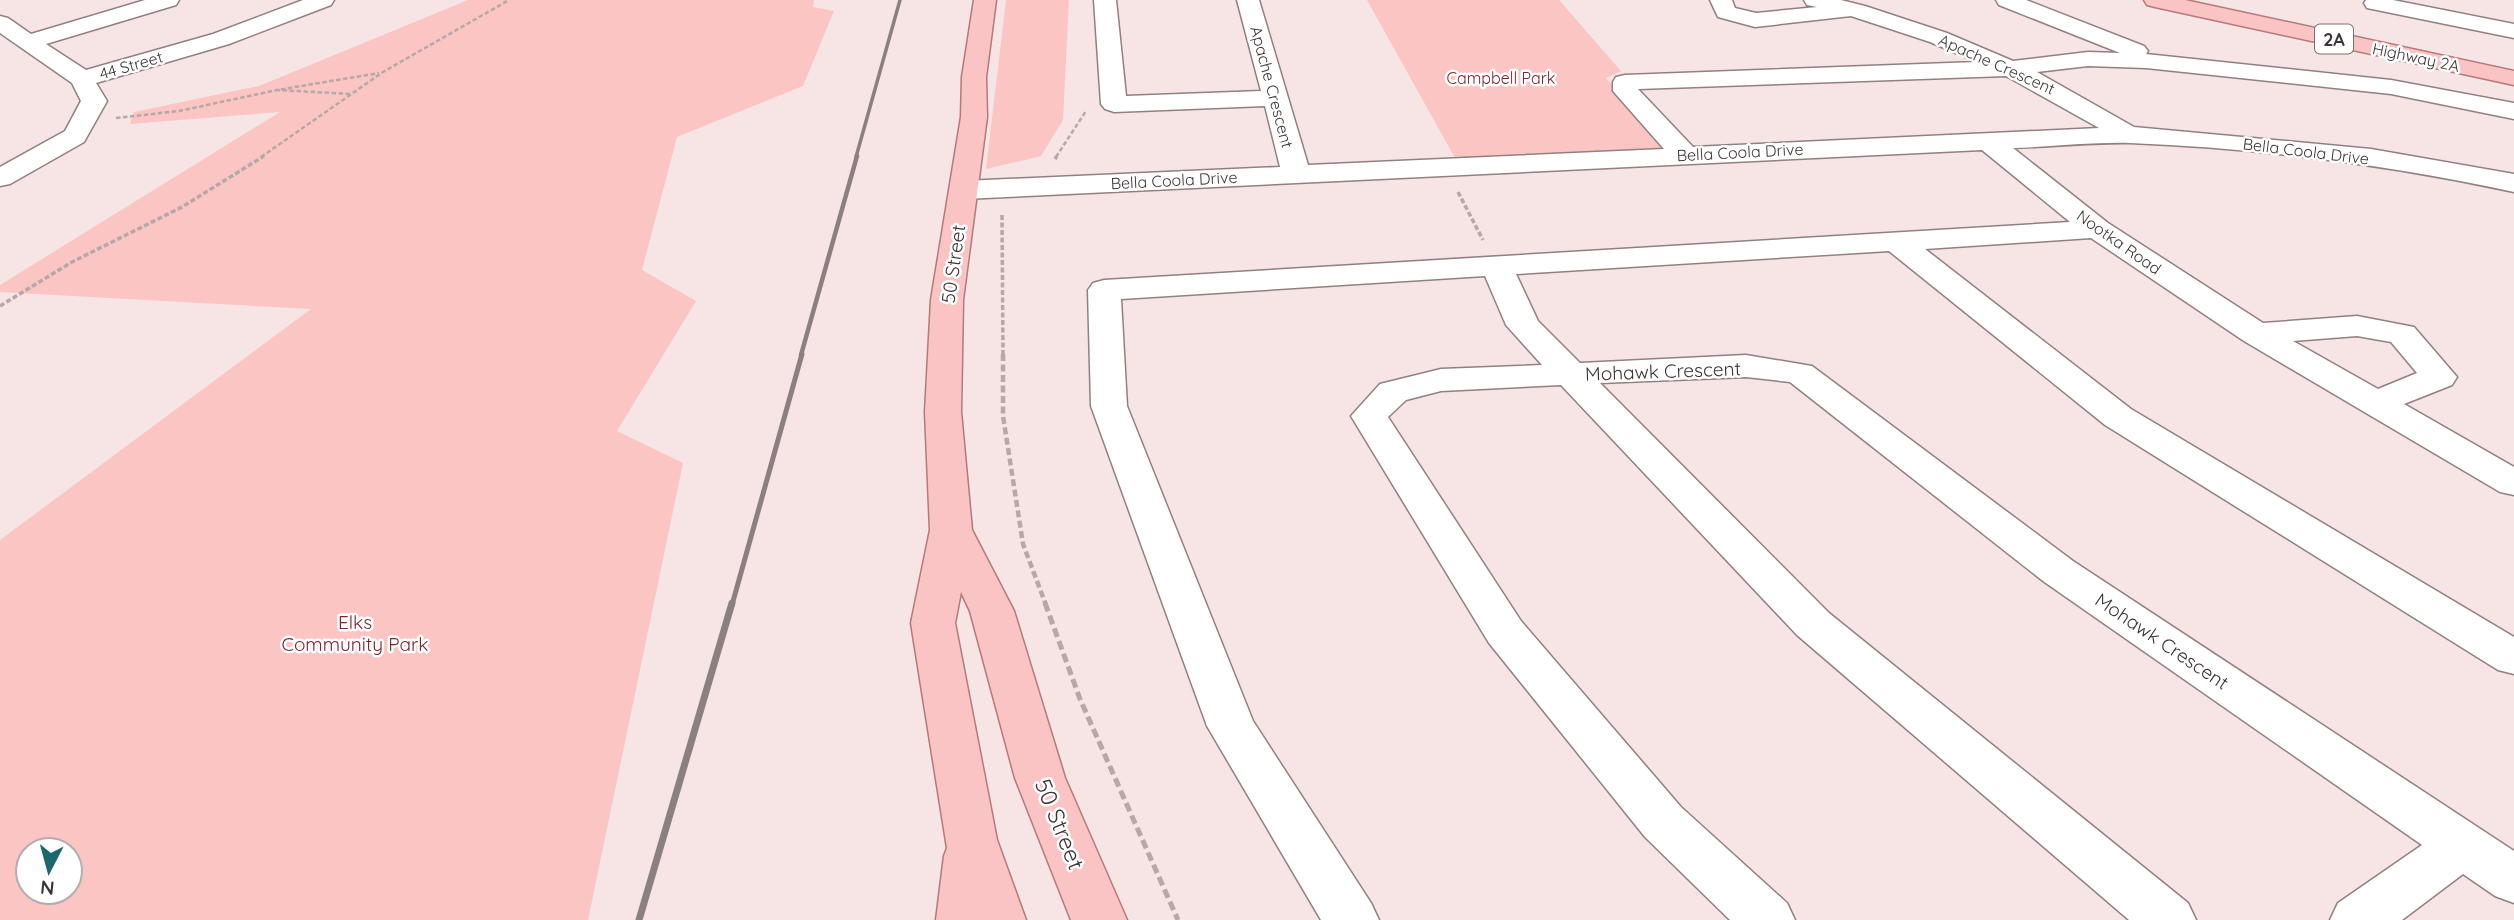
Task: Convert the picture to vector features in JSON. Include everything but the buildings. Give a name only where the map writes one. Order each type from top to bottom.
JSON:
[{"type":"main road","name":"50 Street","points":[[985,0],[974,77],[974,117],[947,300],[943,412],[951,530],[933,623],[971,839],[998,920]]},
{"type":"main road","name":"Highway 2A","points":[[2155,0],[2514,78]]},
{"type":"main road","name":"Highway 2A","points":[[2242,0],[2514,57]]},
{"type":"main road","name":"50 Street","points":[[951,530],[992,611],[1040,778],[1099,920]]},
{"type":"main road","points":[[964,920],[971,839]]},
{"type":"street","points":[[27,42],[168,0]]},
{"type":"street","name":"44 Street","points":[[84,121],[94,101],[82,79],[221,39],[323,0]]},
{"type":"street","points":[[1105,0],[1114,104],[1274,98]]},
{"type":"street","name":"Apache Crescent","points":[[1248,0],[1296,173]]},
{"type":"street","name":"Apache Crescent","points":[[1721,0],[1726,12],[1755,20],[1858,10]]},
{"type":"street","name":"Apache Crescent","points":[[1815,0],[1858,10],[1935,36],[2013,68],[2074,100],[2128,135]]},
{"type":"street","points":[[2007,0],[2164,63]]},
{"type":"street","points":[[2377,0],[2375,3],[2514,32]]},
{"type":"street","points":[[0,23],[82,79]]},
{"type":"street","points":[[1685,155],[1626,91],[1625,82],[2013,68],[2088,59],[2164,63],[2391,87],[2514,111]]},
{"type":"street","points":[[0,178],[75,136],[84,121]]},
{"type":"street","name":"Bella Coola Drive","points":[[964,190],[2128,135],[2295,148],[2469,173],[2514,183]]},
{"type":"street","name":"Nootka Road","points":[[1987,141],[2097,229],[2256,334],[2514,483]]},
{"type":"street","points":[[1351,920],[1231,726],[1109,407],[1104,290],[2097,229]]},
{"type":"street","points":[[1897,242],[2118,417],[2514,658]]},
{"type":"street","points":[[1496,266],[1523,326],[1813,624],[2168,920]]},
{"type":"street","points":[[2256,334],[2357,326],[2402,334],[2439,377],[2375,403]]},
{"type":"street","name":"Mohawk Crescent","points":[[1767,920],[1663,822],[1505,632],[1369,416],[1393,392],[1441,380],[1569,374],[1746,366],[1800,373],[2058,571],[2514,880]]},
{"type":"street","points":[[2358,920],[2409,887],[2463,844]]},
{"type":"path","points":[[0,306],[72,262],[198,197],[294,136],[383,72],[509,0]]},
{"type":"path","points":[[84,121],[179,111],[277,90],[383,72]]},
{"type":"path","points":[[277,90],[350,94]]},
{"type":"path","points":[[1114,104],[1086,110],[1060,155],[1050,164],[1010,178],[1002,188],[1000,277],[1003,416],[1023,544],[1080,699],[1178,920]]},
{"type":"path","points":[[1454,183],[1496,266]]},
{"type":"green space","name":"Elks Community Park","points":[[468,0],[814,0],[813,7],[834,11],[803,86],[677,137],[642,270],[696,301],[617,431],[683,463],[588,920],[0,920],[0,540],[311,309],[0,292],[0,285],[280,112],[130,124],[134,112],[259,86]]},
{"type":"green space","points":[[1006,0],[1069,0],[1063,120],[1041,156],[986,169]]},
{"type":"green space","name":"Campbell Park","points":[[1367,0],[1559,0],[1621,71],[1606,78],[1666,149],[1455,158]]},
{"type":"railway","points":[[856,157],[900,0]]},
{"type":"railway","points":[[801,355],[857,156]]},
{"type":"railway","points":[[732,605],[802,354]]},
{"type":"railway","points":[[639,920],[732,603]]}]
